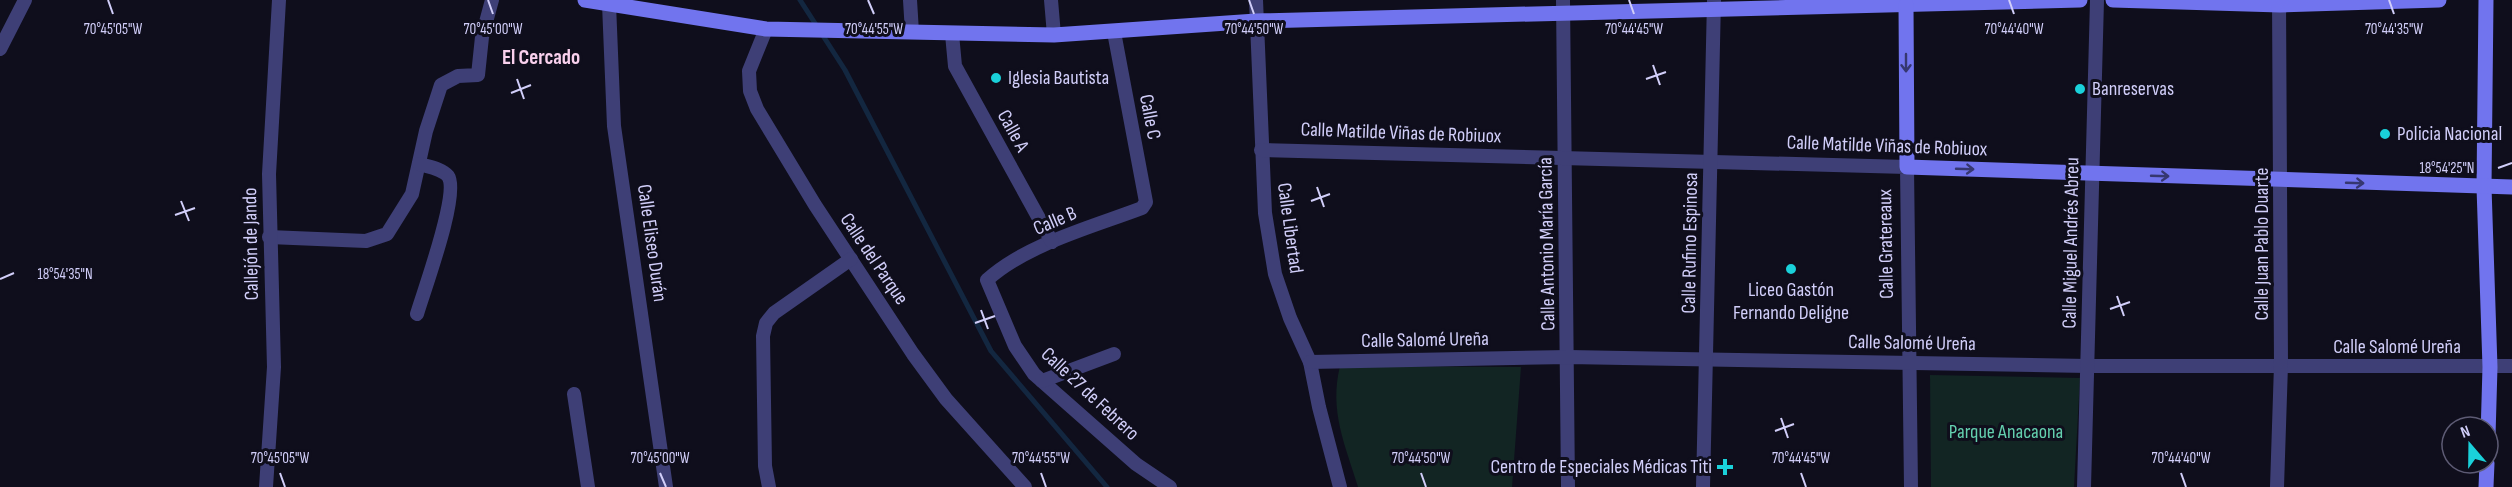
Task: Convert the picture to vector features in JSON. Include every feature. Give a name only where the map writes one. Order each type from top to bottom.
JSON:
[{"type":"main road","points":[[585,0],[765,29],[1054,35],[1256,21],[1563,8],[2080,0]]},
{"type":"main road","points":[[2113,0],[2280,3],[2439,0]]},
{"type":"main road","points":[[2486,0],[2484,187],[2490,367],[2489,415]]},
{"type":"main road","name":"Calle Gratereaux","points":[[1906,2],[1907,167]]},
{"type":"main road","name":"Calle Matilde Viñas de Robiuox","points":[[1907,167],[2512,187]]},
{"type":"street","points":[[0,49],[25,0]]},
{"type":"street","name":"Callejón de Jando","points":[[266,487],[274,367],[269,174],[279,0]]},
{"type":"street","points":[[269,237],[366,241],[387,234],[412,194],[441,85],[458,76],[478,75],[482,37],[492,0]]},
{"type":"street","points":[[910,0],[912,32]]},
{"type":"street","points":[[1051,0],[1054,35]]},
{"type":"street","name":"Calle Libertad","points":[[1256,0],[1265,213],[1275,274],[1290,318],[1310,362],[1340,487]]},
{"type":"street","name":"Calle Miguel Andrés Abreu","points":[[2084,487],[2097,0]]},
{"type":"street","name":"Calle Juan Pablo Duarte","points":[[2277,487],[2281,365],[2280,3]]},
{"type":"street","name":"Calle Eliseo Durán","points":[[609,4],[614,126],[666,487]]},
{"type":"street","name":"Calle Rufino Espinosa","points":[[1703,487],[1714,5]]},
{"type":"street","name":"Calle Antonio María García","points":[[1563,8],[1568,487]]},
{"type":"street","name":"Calle del Parque","points":[[765,29],[749,71],[750,91],[757,109],[851,260],[946,399],[1015,482],[1025,487]]},
{"type":"street","name":"Calle C","points":[[1114,32],[1146,195],[1146,202],[1142,208]]},
{"type":"street","name":"Calle A","points":[[952,34],[955,66],[1052,242]]},
{"type":"street","name":"Calle Matilde Viñas de Robiuox","points":[[1261,150],[1907,167]]},
{"type":"street","points":[[417,314],[442,233],[452,188],[449,178],[442,170],[419,164]]},
{"type":"street","name":"Calle Gratereaux","points":[[1907,167],[1911,487]]},
{"type":"street","name":"Calle B","points":[[987,280],[1001,268],[1052,242],[1142,208]]},
{"type":"street","points":[[769,487],[765,466],[763,336],[766,323],[774,313],[851,260]]},
{"type":"street","name":"Calle 27 de Febrero","points":[[987,280],[1015,346],[1025,362],[1042,381],[1136,464],[1170,487]]},
{"type":"street","points":[[1042,381],[1114,354]]},
{"type":"street","name":"Calle Salomé Ureña","points":[[1310,362],[1568,357],[2088,366],[2512,366]]},
{"type":"street","points":[[574,394],[588,487]]},
{"type":"green space","points":[[1340,366],[1521,367],[1512,487],[1358,487],[1337,413],[1337,382]]},
{"type":"green space","name":"Parque Anacaona","points":[[1930,375],[2080,378],[2074,487],[1931,487]]},
{"type":"waterway","points":[[800,0],[845,70],[991,351],[1107,487]]},
{"type":"place","name":"Iglesia Bautista","points":[[996,78]]},
{"type":"place","name":"Banreservas","points":[[2080,89]]},
{"type":"place","name":"Policia Nacional","points":[[2385,134]]},
{"type":"place","name":"Liceo Gastón Fernando Deligne","points":[[1791,269]]},
{"type":"place","name":"Centro de Especiales Médicas Titi","points":[[1725,467]]},
{"type":"district","name":"El Cercado","points":[[541,57]]}]
